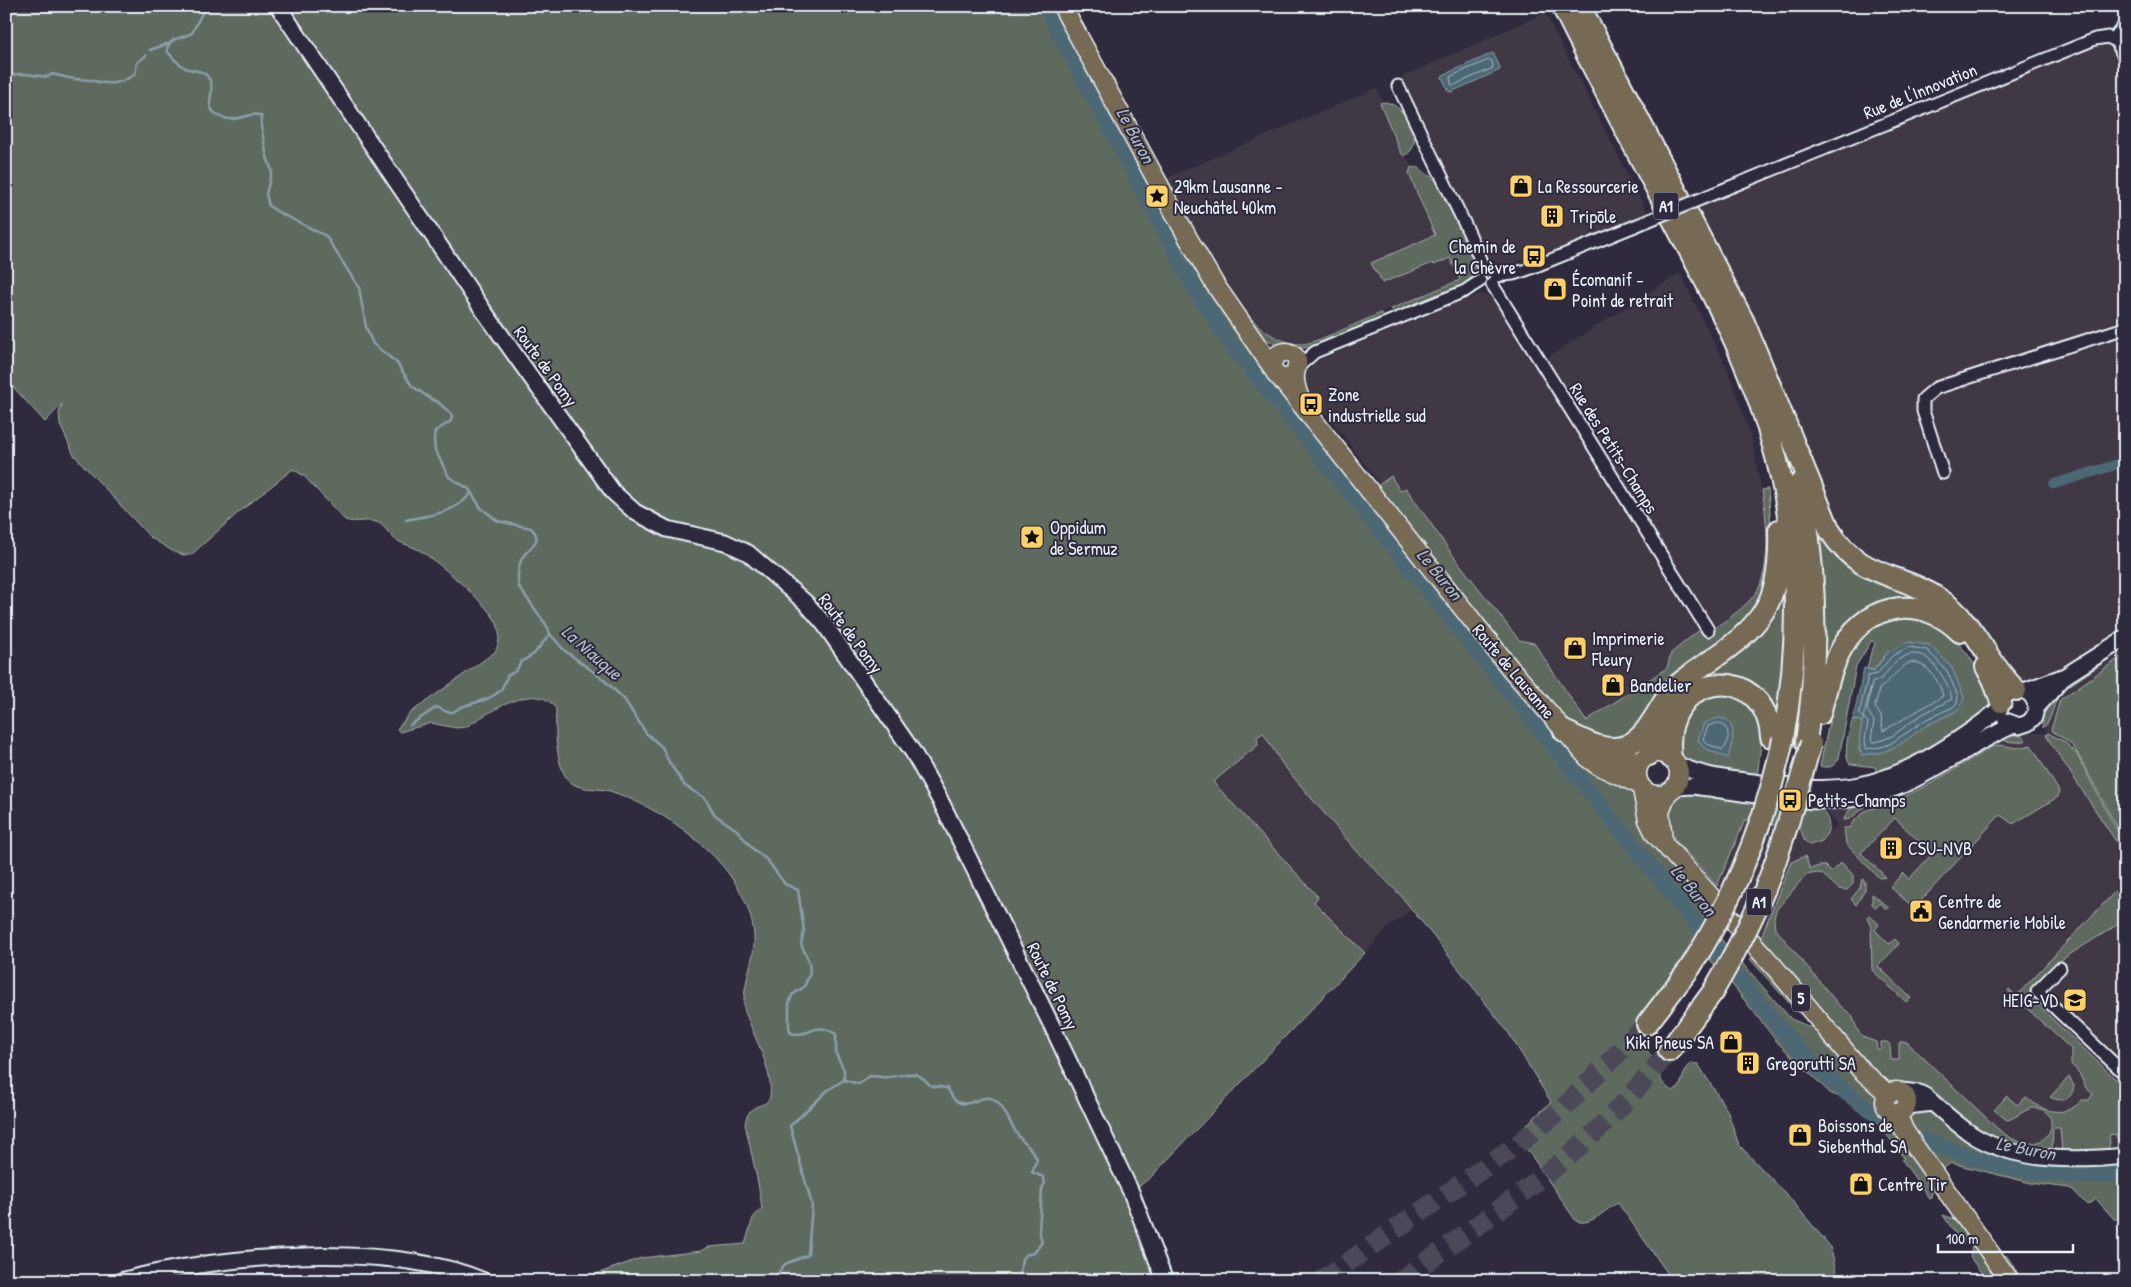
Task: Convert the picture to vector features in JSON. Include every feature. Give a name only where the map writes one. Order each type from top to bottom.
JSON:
[{"type":"highway","name":"A1","points":[[1562,6],[1721,312],[1748,370],[1762,410],[1783,486],[1794,565],[1796,601],[1794,655],[1752,847],[1727,904],[1690,968],[1647,1024]]},
{"type":"highway","name":"A1","points":[[1580,6],[1733,300],[1770,384],[1788,435],[1798,474],[1812,557],[1815,601],[1812,703],[1809,742],[1793,806],[1776,859],[1758,905],[1733,957],[1712,992],[1669,1052]]},
{"type":"highway","points":[[1591,6],[1616,77]]},
{"type":"highway","points":[[1770,384],[1826,524],[1842,548],[1867,568],[1924,590],[1952,608],[1970,627],[2002,675],[2010,698]]},
{"type":"highway","points":[[1570,737],[1606,748],[1627,745],[1644,733],[1669,694],[1685,679],[1751,630],[1766,610],[1774,590],[1779,566],[1779,524],[1775,482],[1762,410]]},
{"type":"highway","points":[[1809,742],[1832,670],[1844,644],[1865,621],[1880,612],[1892,609],[1904,607],[1924,610],[1942,617],[1953,625],[1967,640],[2010,698]]},
{"type":"highway","points":[[1674,761],[1670,734],[1678,709],[1692,694],[1711,685],[1736,687],[1754,697],[1766,715],[1777,738]]},
{"type":"highway","points":[[1645,758],[1656,736],[1662,710],[1669,694]]},
{"type":"main road","name":"Route de Lausanne","points":[[1062,6],[1214,283],[1240,321],[1268,345],[1287,365],[1304,409],[1500,656],[1570,737],[1597,765],[1641,787]]},
{"type":"main road","name":"Route de Lausanne","points":[[1570,737],[1611,760],[1621,762],[1645,758]]},
{"type":"main road","points":[[1663,841],[1660,812],[1679,777],[1674,761],[1659,753],[1645,758],[1637,773],[1641,787],[1653,795],[1671,790]]},
{"type":"main road","name":"5","points":[[1641,787],[1650,826],[1776,969],[1861,1070],[1898,1101],[1904,1130],[2010,1281]]},
{"type":"street","name":"Route de Pomy","points":[[278,6],[483,310],[613,492],[635,512],[667,529],[725,542],[748,553],[779,578],[816,614],[874,695],[913,752],[940,800],[1132,1192],[1165,1281]]},
{"type":"street","points":[[2125,25],[2113,39],[2119,44],[2125,59]]},
{"type":"street","name":"Rue de l'Innovation","points":[[1494,280],[1517,273],[2095,39],[2101,37],[2113,39]]},
{"type":"street","points":[[1398,86],[1484,269]]},
{"type":"street","points":[[1480,281],[1486,285],[1494,280],[1493,270],[1484,269]]},
{"type":"street","points":[[1480,281],[1480,274],[1484,269]]},
{"type":"street","name":"Rue des Petits-Champs","points":[[1494,280],[1708,630]]},
{"type":"street","points":[[1287,365],[1314,352],[1465,291],[1480,281]]},
{"type":"street","points":[[1943,474],[1923,411],[1923,399],[1936,388],[2125,328]]},
{"type":"street","points":[[1674,761],[1704,775],[1769,785],[1814,789],[1850,787],[1886,778],[1915,765],[1986,721],[2010,698],[2065,676],[2125,638]]},
{"type":"street","points":[[2036,708],[2065,676]]},
{"type":"street","points":[[1671,790],[1694,786],[1813,801],[1859,798],[1883,792],[1906,783],[1988,737],[2014,725],[2028,723],[2034,717],[2036,708],[2034,699],[2010,698]]},
{"type":"street","points":[[2010,698],[2006,720],[2014,725]]},
{"type":"street","points":[[2060,968],[2036,991],[2125,1074]]},
{"type":"street","points":[[1898,1101],[1933,1103],[1967,1131],[2000,1148],[2033,1155],[2070,1159],[2125,1156]]},
{"type":"street","points":[[121,1281],[147,1274],[228,1262],[330,1256],[412,1262],[442,1268],[484,1281]]},
{"type":"shaded area","points":[[1545,13],[1648,214],[1551,253],[1536,256],[1535,254],[1518,261],[1510,267],[1505,267],[1492,260],[1483,250],[1401,77]]},
{"type":"shaded area","points":[[2125,25],[2125,1156],[2051,1158],[1897,1091],[1861,1070],[1855,1048],[1717,886],[1745,820],[1801,830],[1804,840],[1813,845],[1817,844],[1837,825],[1824,807],[1996,733],[2046,733],[2041,696],[2017,683],[1983,646],[1854,560],[1684,206],[2108,37]]},
{"type":"shaded area","points":[[1377,88],[1460,280],[1302,345],[1273,337],[1252,321],[1213,262],[1164,179]]},
{"type":"shaded area","points":[[1680,273],[1727,368],[1752,441],[1764,505],[1766,528],[1762,578],[1758,591],[1752,599],[1729,618],[1705,635],[1702,630],[1667,668],[1586,721],[1534,643],[1519,640],[1452,554],[1406,488],[1400,491],[1391,477],[1380,484],[1311,393],[1308,394],[1305,387],[1305,376],[1312,365],[1327,356],[1480,294],[1490,296],[1496,306],[1507,300],[1545,359]]},
{"type":"shaded area","points":[[1263,733],[1272,748],[1354,848],[1411,908],[1403,917],[1390,925],[1365,953],[1314,901],[1317,897],[1213,782],[1258,745],[1257,737]]},
{"type":"green space","points":[[6,6],[1062,6],[1235,325],[1232,327],[1272,382],[1474,631],[1635,792],[1655,846],[1707,906],[1714,931],[1791,1019],[1817,1030],[1876,1094],[1882,1110],[1902,1137],[1909,1154],[1928,1182],[1932,1191],[1931,1197],[1929,1198],[1902,1160],[1904,1158],[1873,1116],[1849,1101],[1830,1093],[1778,1043],[1731,983],[1701,950],[1647,1024],[1635,1036],[1655,1061],[1662,1081],[1672,1091],[1679,1088],[1686,1068],[1691,1063],[1698,1064],[1727,1110],[1739,1145],[1788,1196],[1829,1245],[1840,1281],[1673,1281],[1618,1203],[1592,1220],[1587,1222],[1576,1221],[1520,1139],[1522,1129],[1551,1102],[1508,1032],[1400,895],[1354,848],[1283,765],[1263,733],[1257,737],[1258,745],[1213,782],[1318,897],[1314,902],[1365,953],[1151,1177],[1132,1192],[1165,1281],[577,1281],[641,1258],[701,1251],[709,1247],[745,1244],[753,1218],[762,1208],[745,1124],[750,1111],[769,1100],[770,1087],[764,1059],[744,1008],[754,937],[750,913],[744,898],[716,858],[684,830],[648,807],[629,798],[610,791],[577,786],[567,779],[559,761],[557,750],[556,709],[548,700],[537,697],[512,702],[486,714],[466,727],[456,728],[431,723],[400,732],[397,729],[410,713],[495,652],[499,640],[499,632],[495,620],[482,603],[427,555],[395,539],[379,523],[345,520],[304,476],[293,469],[239,512],[191,555],[174,552],[150,537],[74,455],[60,425],[59,413],[62,404],[45,422],[6,379]]},
{"type":"green space","points":[[1380,103],[1393,104],[1400,110],[1411,126],[1414,143],[1411,151],[1404,156]]},
{"type":"green space","points":[[1411,167],[1419,168],[1437,181],[1473,257],[1474,268],[1470,279],[1457,289],[1396,314],[1391,309],[1460,280],[1450,258],[1382,283],[1371,263],[1435,235],[1409,174]]},
{"type":"green space","points":[[1246,312],[1263,330],[1286,341],[1302,344],[1328,336],[1381,313],[1383,317],[1382,320],[1341,338],[1311,347],[1296,348],[1282,347],[1269,341],[1254,329],[1242,314]]},
{"type":"green space","points":[[1391,476],[1400,491],[1406,488],[1452,554],[1519,640],[1534,643],[1586,721],[1667,668],[1671,653],[1701,629],[1705,634],[1735,614],[1751,599],[1763,577],[1767,531],[1762,490],[1768,489],[1771,530],[1769,569],[1764,587],[1756,604],[1745,620],[1729,635],[1672,675],[1657,693],[1641,729],[1615,745],[1577,729],[1531,678],[1513,662],[1376,487]]},
{"type":"green space","points":[[1816,516],[1827,533],[1938,601],[1893,604],[1825,672],[1823,581]]},
{"type":"green space","points":[[1785,577],[1785,653],[1775,722],[1742,684],[1669,709]]},
{"type":"green space","points":[[1893,617],[1921,617],[1948,631],[1969,656],[1989,688],[1992,706],[1990,710],[1932,749],[1877,775],[1875,767],[1850,764],[1846,749],[1853,719],[1863,722],[1859,750],[1862,754],[1889,748],[1927,725],[1956,711],[1952,668],[1929,645],[1888,652],[1873,670],[1867,669],[1875,644],[1872,640],[1856,666],[1839,758],[1831,766],[1820,766],[1836,695],[1848,658],[1856,643],[1865,632]]},
{"type":"green space","points":[[2125,645],[2125,648],[2063,690],[2056,700],[2047,724],[2043,728],[2042,712],[2051,696]]},
{"type":"green space","points":[[2125,654],[2125,821],[2121,822],[2125,833],[2125,842],[2075,749],[2070,743],[2051,730],[2060,700]]},
{"type":"green space","points":[[1710,693],[1737,696],[1755,711],[1762,735],[1757,778],[1694,765],[1679,755],[1675,745],[1685,714]]},
{"type":"green space","points":[[2011,732],[2017,733],[2026,740],[2022,742],[2000,740],[1992,742],[1911,789],[1879,802],[1867,803],[1850,819],[1844,820],[1846,814],[1853,806]]},
{"type":"green space","points":[[2048,733],[2065,742],[2076,753],[2125,846],[2125,855],[2050,742],[2046,735]]},
{"type":"green space","points":[[2001,745],[2017,748],[2031,745],[2059,791],[2058,797],[2013,824],[2000,815],[1914,908],[1890,887],[1903,873],[1909,879],[1932,854],[1895,818],[1861,853],[1886,877],[1879,878],[1846,844],[1844,828],[1849,828],[1867,810],[1898,800],[1932,783],[1991,747]]},
{"type":"green space","points":[[1684,792],[1817,807],[1825,814],[1829,827],[1822,841],[1810,845],[1804,840],[1801,830],[1745,820],[1717,886],[1679,845],[1670,830],[1668,815],[1670,804],[1676,796]]},
{"type":"green space","points":[[1805,856],[1810,869],[1825,866],[1831,872],[1841,862],[1853,875],[1853,884],[1847,890],[1839,889],[1822,874],[1806,875],[1776,910],[1775,928],[1839,1005],[1852,1015],[1858,1031],[1865,1038],[1876,1042],[1877,1049],[1881,1049],[1881,1042],[1887,1042],[1890,1045],[1891,1060],[1899,1060],[1899,1044],[1900,1042],[1907,1042],[1998,1129],[2015,1140],[2030,1143],[2040,1141],[2048,1135],[2051,1126],[2050,1118],[2045,1111],[2035,1108],[2007,1120],[1994,1110],[2007,1096],[2017,1105],[2026,1097],[2047,1110],[2061,1111],[2068,1110],[2082,1100],[2089,1100],[2093,1094],[2086,1088],[2079,1073],[2071,1064],[2071,1049],[2008,991],[2009,989],[2016,996],[2125,881],[2125,920],[2064,958],[2032,993],[2036,1004],[2125,1088],[2125,1152],[2119,1146],[2116,1134],[2109,1135],[2110,1143],[2107,1152],[2062,1152],[2060,1128],[2053,1128],[2052,1151],[2031,1151],[2017,1148],[1978,1132],[1933,1091],[1883,1080],[1761,937],[1791,862]]},
{"type":"green space","points":[[1862,879],[1865,881],[1865,890],[1856,905],[1851,899],[1860,888]]},
{"type":"green space","points":[[1872,894],[1889,908],[1887,910],[1880,903],[1876,908],[1872,904]]},
{"type":"green space","points":[[1869,915],[1879,924],[1875,930],[1889,944],[1895,939],[1899,944],[1878,966],[1911,998],[1906,1002],[1872,970],[1871,927],[1867,917]]},
{"type":"green space","points":[[1753,953],[1807,1016],[1797,1012],[1750,959]]},
{"type":"green space","points":[[2069,1077],[2074,1086],[2069,1097],[2059,1100],[2050,1097]]},
{"type":"green space","points":[[1920,1108],[1928,1111],[1952,1131],[1978,1146],[2125,1161],[2125,1210],[2115,1220],[2096,1199],[2087,1205],[2069,1188],[2031,1183],[1951,1163],[1941,1170],[1906,1118],[1907,1113]]},
{"type":"green space","points":[[1943,1215],[1959,1221],[1966,1230],[1963,1245]]},
{"type":"green space","points":[[1973,1239],[2005,1281],[1987,1281],[1970,1257]]},
{"type":"green space","points":[[2003,1255],[2007,1256],[2023,1281],[2020,1281]]},
{"type":"water","points":[[1493,53],[1500,70],[1451,92],[1448,91],[1442,77],[1443,75]]},
{"type":"water","points":[[1908,642],[1929,645],[1952,668],[1964,697],[1961,706],[1956,711],[1927,725],[1899,745],[1883,752],[1862,755],[1860,732],[1870,688],[1862,722],[1853,719],[1864,668],[1874,671],[1888,652]]},
{"type":"water","points":[[1718,718],[1725,719],[1732,727],[1733,733],[1728,758],[1704,748],[1698,740],[1704,723]]},
{"type":"waterway","name":"La Niauque","points":[[209,6],[202,13],[192,33],[172,41],[167,51],[182,66],[204,73],[207,76],[212,85],[210,105],[215,113],[227,119],[253,115],[261,116],[267,157],[272,171],[266,194],[269,206],[326,236],[359,288],[366,327],[373,344],[397,363],[412,386],[438,402],[451,414],[450,422],[435,431],[434,439],[435,450],[449,477],[469,489],[481,508],[498,521],[531,528],[535,533],[536,541],[522,558],[518,572],[518,583],[547,626],[550,634],[564,650],[603,679],[624,699],[646,733],[662,747],[669,762],[685,786],[705,798],[715,815],[737,830],[753,849],[767,860],[785,884],[798,890],[804,931],[801,944],[809,962],[810,973],[804,987],[792,995],[789,1004],[789,1028],[791,1033],[798,1034],[817,1029],[828,1030],[836,1034],[836,1054],[844,1070],[844,1080]]},
{"type":"waterway","name":"Le Buron","points":[[1045,6],[1197,292],[1230,343],[1773,1020],[1821,1071],[1846,1093],[1876,1114]]},
{"type":"waterway","points":[[150,50],[167,44]]},
{"type":"waterway","points":[[6,77],[21,74],[48,77],[52,74],[103,83],[114,83],[135,74],[137,63],[146,55]]},
{"type":"waterway","points":[[2054,484],[2125,462]]},
{"type":"waterway","points":[[406,520],[433,515],[450,509],[465,500],[471,493]]},
{"type":"waterway","points":[[410,725],[437,707],[447,712],[453,712],[461,707],[487,699],[496,694],[501,690],[508,675],[516,671],[521,662],[534,654],[550,634]]},
{"type":"waterway","points":[[773,1280],[785,1264],[808,1255],[812,1205],[790,1126],[828,1090],[844,1080],[859,1084],[869,1076],[886,1077],[916,1074],[931,1086],[947,1088],[955,1100],[960,1103],[965,1104],[986,1098],[995,1100],[1003,1109],[1020,1138],[1037,1159],[1032,1172],[1043,1177],[1045,1183],[1042,1189],[1039,1230],[1042,1242],[1034,1253],[1025,1255],[1022,1259],[1019,1281]]},
{"type":"waterway","name":"Le Buron","points":[[1924,1140],[1958,1153],[2027,1171],[2079,1176],[2125,1174]]},
{"type":"tunnel","points":[[1321,1281],[1518,1144],[1563,1108],[1647,1024]]},
{"type":"tunnel","points":[[1400,1281],[1496,1212],[1567,1157],[1610,1117],[1669,1051]]},
{"type":"place","name":"La Ressourcerie","points":[[1521,186]]},
{"type":"place","name":"29km Lausanne - Neuchâtel 40km","points":[[1157,196]]},
{"type":"place","name":"Tripōle","points":[[1552,216]]},
{"type":"place","name":"Chemin de la Chèvre","points":[[1534,256]]},
{"type":"place","name":"Écomanif – Point de retrait","points":[[1555,289]]},
{"type":"place","name":"Zone industrielle sud","points":[[1311,404]]},
{"type":"place","name":"Oppidum de Sermuz","points":[[1032,537]]},
{"type":"place","name":"Imprimerie Fleury","points":[[1575,648]]},
{"type":"place","name":"Bandelier","points":[[1613,685]]},
{"type":"place","name":"Petits-Champs","points":[[1790,800]]},
{"type":"place","name":"CSU-NVB","points":[[1891,848]]},
{"type":"place","name":"Centre de Gendarmerie Mobile","points":[[1921,911]]},
{"type":"place","name":"HEIG-VD","points":[[2075,1000]]},
{"type":"place","name":"Kiki Pneus SA","points":[[1731,1042]]},
{"type":"place","name":"Gregorutti SA","points":[[1748,1063]]},
{"type":"place","name":"Boissons de Siebenthal SA","points":[[1800,1135]]},
{"type":"place","name":"Centre Tir","points":[[1861,1184]]}]
